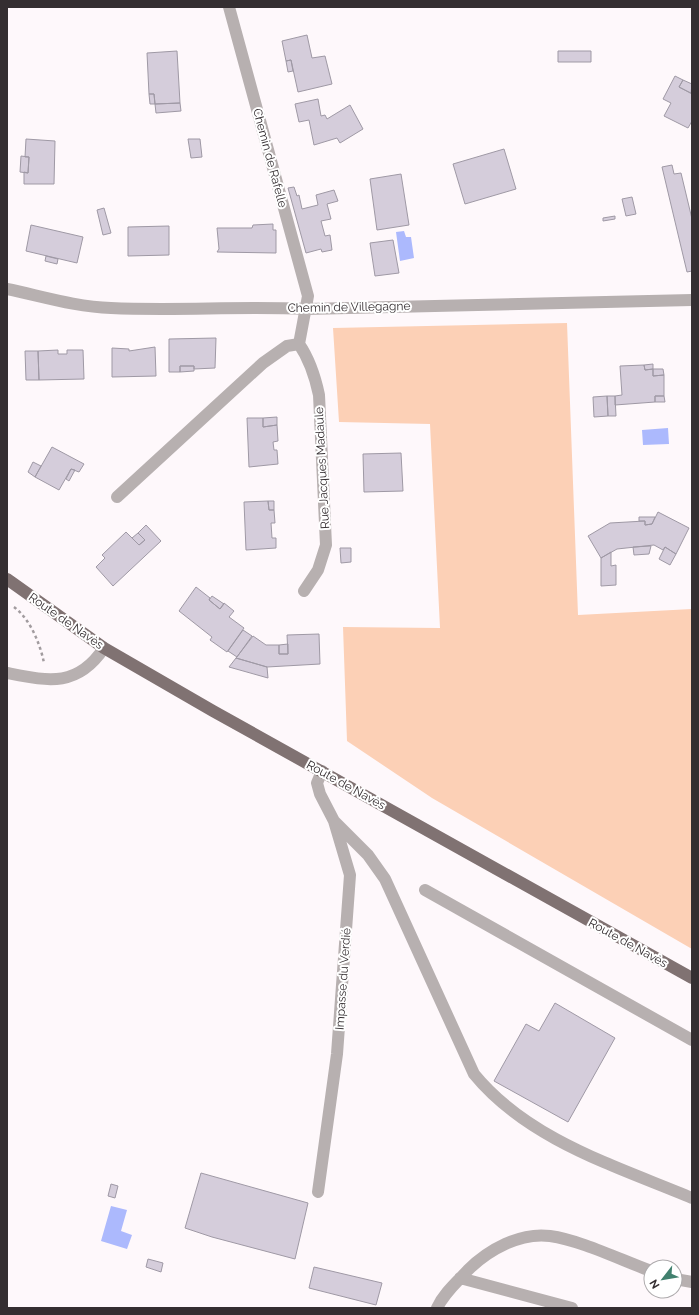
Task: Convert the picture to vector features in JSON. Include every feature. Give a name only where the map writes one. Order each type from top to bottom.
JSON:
[{"type":"main road","name":"Route de Navès","points":[[7,579],[104,648],[212,711],[692,978]]},
{"type":"street","name":"Chemin de Rafelle","points":[[229,7],[308,296],[306,309]]},
{"type":"street","name":"Chemin de Villegagne","points":[[7,289],[74,303],[111,308],[258,307],[306,309],[692,300]]},
{"type":"street","points":[[117,497],[263,363],[287,346],[299,344],[306,309]]},
{"type":"street","name":"Rue Jacques Madaule","points":[[299,344],[310,363],[319,395],[326,546],[318,570],[304,591]]},
{"type":"street","points":[[7,673],[46,680],[60,679],[76,674],[88,667],[104,648]]},
{"type":"street","name":"Impasse du Verdié","points":[[318,1192],[337,1054],[350,875],[334,821],[320,794],[317,783],[322,771]]},
{"type":"street","points":[[334,821],[368,855],[385,879],[474,1074],[490,1094],[526,1121],[565,1144],[692,1198]]},
{"type":"street","points":[[425,890],[692,1040]]},
{"type":"street","points":[[437,1308],[448,1290],[476,1262],[492,1251],[518,1239],[533,1236],[549,1236],[569,1240],[643,1267]]},
{"type":"street","points":[[460,1278],[572,1308]]},
{"type":"path","points":[[12,606],[26,620],[38,642],[46,680]]},
{"type":"shaded area","points":[[567,323],[578,615],[692,609],[692,949],[432,798],[347,741],[343,627],[440,628],[430,424],[339,422],[333,328]]},
{"type":"water","points":[[404,231],[406,237],[411,237],[414,258],[400,261],[396,232]]},
{"type":"water","points":[[668,428],[669,444],[643,445],[642,430]]},
{"type":"water","points":[[111,1206],[127,1210],[121,1231],[132,1235],[127,1249],[101,1241]]},
{"type":"building","points":[[307,35],[312,58],[325,56],[332,84],[298,92],[291,60],[286,61],[282,41]]},
{"type":"building","points":[[177,51],[180,103],[155,104],[154,94],[149,94],[147,53]]},
{"type":"building","points":[[558,51],[591,51],[591,62],[558,62]]},
{"type":"building","points":[[291,60],[293,71],[288,72],[286,61]]},
{"type":"building","points":[[675,76],[683,80],[679,87],[692,94],[692,121],[688,128],[664,116],[671,103],[663,99]]},
{"type":"building","points":[[683,80],[692,84],[691,93],[679,87]]},
{"type":"building","points":[[149,94],[154,94],[155,104],[150,104]]},
{"type":"building","points":[[318,99],[321,116],[325,115],[327,119],[350,105],[363,129],[340,143],[337,138],[314,145],[309,120],[299,122],[295,104]]},
{"type":"building","points":[[180,103],[181,111],[156,113],[155,104]]},
{"type":"building","points":[[26,139],[55,141],[54,184],[24,184],[24,172],[28,173],[29,157],[25,157]]},
{"type":"building","points":[[188,139],[200,139],[202,157],[191,158]]},
{"type":"building","points":[[504,149],[516,189],[465,204],[453,164]]},
{"type":"building","points":[[21,156],[29,157],[28,173],[20,172]]},
{"type":"building","points":[[672,165],[674,174],[681,173],[692,219],[692,271],[687,272],[662,167]]},
{"type":"building","points":[[401,174],[409,225],[377,230],[370,179]]},
{"type":"building","points":[[294,187],[297,196],[299,195],[302,209],[318,205],[316,195],[334,190],[338,201],[327,204],[331,219],[321,221],[325,236],[330,235],[332,250],[322,252],[321,249],[306,253],[288,188]]},
{"type":"building","points":[[632,197],[636,214],[626,216],[622,199]]},
{"type":"building","points":[[104,208],[111,233],[103,235],[97,210]]},
{"type":"building","points":[[615,216],[615,219],[603,221],[603,218]]},
{"type":"building","points":[[273,224],[273,230],[276,230],[276,253],[217,252],[219,249],[217,228],[252,228],[253,225]]},
{"type":"building","points":[[31,225],[83,237],[77,263],[26,251]]},
{"type":"building","points":[[169,226],[169,255],[128,256],[128,227]]},
{"type":"building","points":[[393,240],[399,273],[375,276],[370,243]]},
{"type":"building","points":[[46,256],[58,259],[57,264],[45,261]]},
{"type":"building","points":[[216,338],[215,368],[194,369],[194,366],[180,366],[180,372],[169,372],[169,339]]},
{"type":"building","points":[[155,347],[156,376],[112,377],[112,348],[129,349],[129,351]]},
{"type":"building","points":[[58,350],[58,354],[67,354],[67,350],[83,350],[84,379],[39,380],[38,351]]},
{"type":"building","points":[[25,351],[38,351],[39,380],[26,380]]},
{"type":"building","points":[[653,364],[653,369],[645,370],[644,365]]},
{"type":"building","points":[[644,365],[645,370],[653,369],[653,376],[664,375],[664,396],[655,396],[655,402],[615,405],[615,396],[622,395],[620,366]]},
{"type":"building","points":[[180,366],[194,366],[194,371],[180,372]]},
{"type":"building","points":[[653,369],[663,369],[664,375],[653,376]]},
{"type":"building","points":[[607,396],[615,396],[616,416],[608,416]]},
{"type":"building","points":[[607,396],[608,416],[594,417],[593,397]]},
{"type":"building","points":[[655,396],[664,396],[665,402],[655,402]]},
{"type":"building","points":[[277,417],[277,425],[263,427],[263,418]]},
{"type":"building","points":[[247,418],[263,418],[263,427],[277,425],[278,441],[273,442],[274,450],[277,450],[278,464],[249,467]]},
{"type":"building","points":[[52,447],[84,464],[79,472],[71,469],[59,490],[35,477]]},
{"type":"building","points":[[401,453],[403,491],[364,492],[363,454]]},
{"type":"building","points":[[33,462],[41,466],[35,477],[28,472]]},
{"type":"building","points":[[71,469],[75,470],[69,481],[66,479]]},
{"type":"building","points":[[268,501],[269,510],[274,510],[275,523],[271,523],[272,538],[276,538],[276,548],[246,550],[244,502]]},
{"type":"building","points":[[268,501],[274,501],[274,510],[269,510]]},
{"type":"building","points":[[658,512],[689,528],[676,554],[665,547],[663,550],[654,545],[617,549],[601,558],[588,536],[610,523],[645,521],[645,525],[652,524]]},
{"type":"building","points":[[639,517],[655,517],[652,524],[645,525],[645,521],[639,521]]},
{"type":"building","points":[[146,525],[161,541],[113,586],[96,567],[105,558],[102,555],[126,532],[139,545],[145,540],[138,533]]},
{"type":"building","points":[[138,533],[145,540],[139,545],[132,538]]},
{"type":"building","points":[[651,546],[649,554],[634,555],[633,547]]},
{"type":"building","points":[[665,547],[676,554],[670,565],[659,559]]},
{"type":"building","points":[[340,548],[351,548],[351,562],[341,563]]},
{"type":"building","points":[[611,552],[611,566],[616,565],[616,585],[601,586],[601,558]]},
{"type":"building","points":[[196,587],[210,598],[209,600],[220,609],[224,603],[234,611],[229,617],[244,628],[227,652],[210,640],[212,637],[179,611]]},
{"type":"building","points":[[212,596],[224,604],[220,609],[209,600]]},
{"type":"building","points":[[243,630],[252,636],[237,657],[228,651]]},
{"type":"building","points":[[319,634],[320,664],[267,667],[236,658],[253,636],[266,645],[279,645],[279,654],[288,654],[287,635]]},
{"type":"building","points":[[288,644],[288,654],[279,654],[279,645]]},
{"type":"building","points":[[236,658],[267,667],[268,678],[229,667]]},
{"type":"building","points":[[555,1003],[615,1038],[568,1122],[494,1081],[526,1024],[539,1031]]},
{"type":"building","points":[[201,1173],[308,1203],[295,1259],[212,1237],[185,1228]]},
{"type":"building","points":[[111,1184],[118,1186],[115,1198],[108,1196]]},
{"type":"building","points":[[148,1259],[163,1263],[161,1272],[146,1267]]},
{"type":"building","points":[[314,1267],[382,1283],[376,1305],[309,1288]]}]
